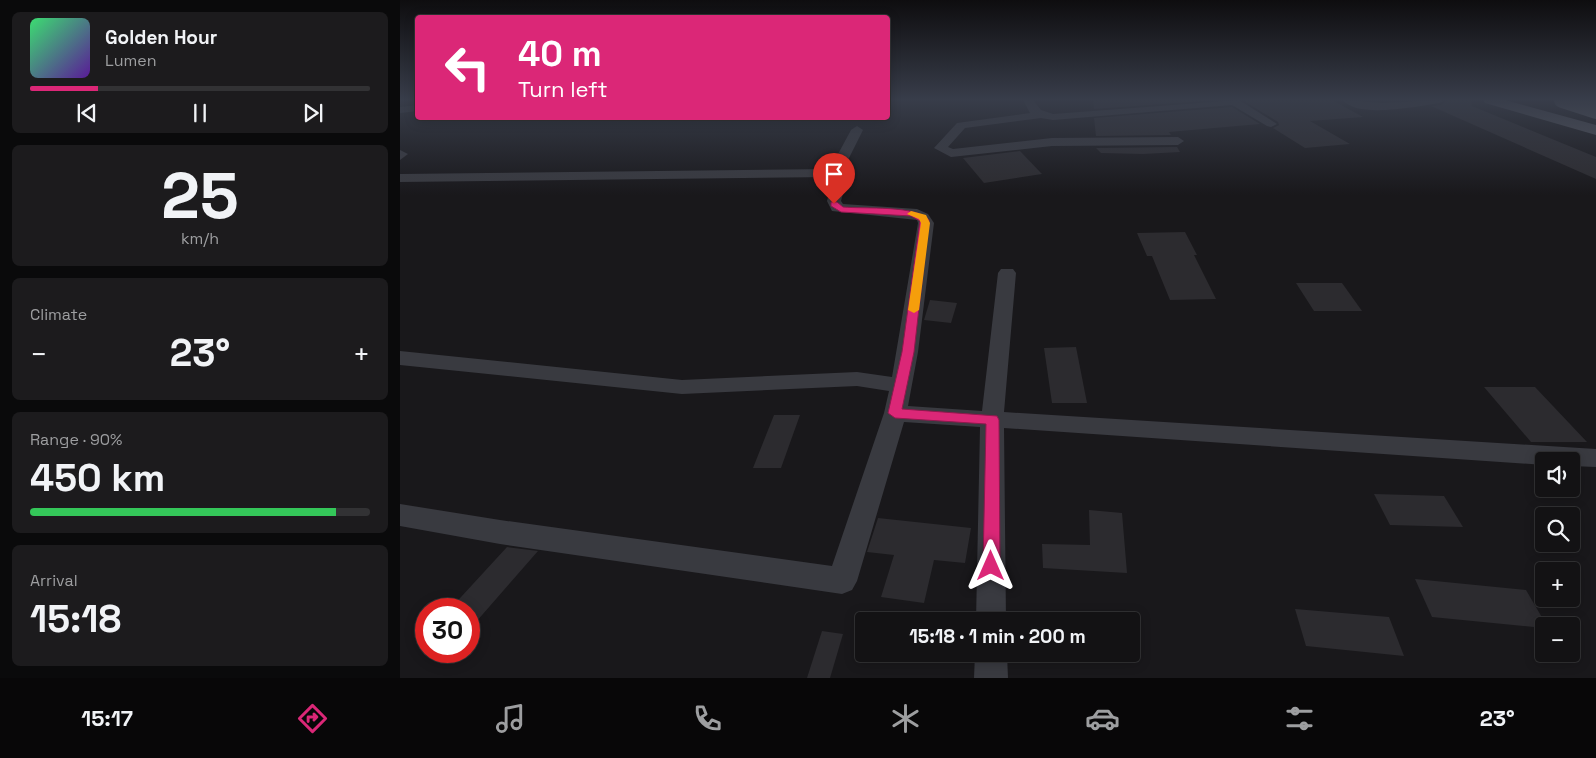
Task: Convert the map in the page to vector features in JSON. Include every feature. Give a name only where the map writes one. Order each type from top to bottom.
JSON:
[{"type":"street","points":[[835,173],[856,132]]},
{"type":"street","points":[[955,132],[940,148],[952,153],[1052,142],[1178,141]]},
{"type":"street","points":[[400,178],[835,173],[840,178],[834,201],[837,208],[920,215],[925,220],[908,352],[895,413],[842,581],[500,532],[400,515]]},
{"type":"street","points":[[991,612],[992,420],[1007,273]]},
{"type":"street","points":[[400,358],[682,387],[857,379],[900,385]]},
{"type":"street","points":[[895,413],[1531,456],[1596,458]]},
{"type":"street","points":[[991,662],[991,678]]},
{"type":"building","points":[[1096,132],[1173,132],[1169,132],[1171,135],[1096,136]]},
{"type":"building","points":[[1279,132],[1329,132],[1350,144],[1305,148]]},
{"type":"building","points":[[1489,132],[1534,132],[1596,157],[1596,179]]},
{"type":"building","points":[[1177,147],[1180,152],[1143,154],[1101,153],[1096,148]]},
{"type":"building","points":[[1020,151],[1042,174],[984,183],[963,158]]},
{"type":"building","points":[[1185,232],[1216,299],[1170,300],[1152,256],[1147,256],[1137,233]]},
{"type":"building","points":[[1296,283],[1342,283],[1362,311],[1314,311]]},
{"type":"building","points":[[930,300],[957,303],[951,323],[924,320]]},
{"type":"building","points":[[1076,347],[1087,403],[1052,403],[1044,348]]},
{"type":"building","points":[[1484,387],[1535,387],[1587,442],[1531,442]]},
{"type":"building","points":[[774,415],[800,415],[781,468],[753,468]]},
{"type":"building","points":[[1374,494],[1444,496],[1463,527],[1390,525]]},
{"type":"building","points":[[1089,510],[1122,513],[1127,573],[1043,568],[1042,544],[1090,545]]},
{"type":"building","points":[[878,518],[971,528],[965,563],[934,560],[924,603],[881,597],[894,555],[867,552]]},
{"type":"building","points":[[507,547],[538,551],[480,617],[480,598],[460,598]]},
{"type":"building","points":[[1415,579],[1526,590],[1542,617],[1535,617],[1535,627],[1432,617]]},
{"type":"building","points":[[1295,609],[1389,617],[1404,656],[1306,646]]},
{"type":"building","points":[[822,631],[843,634],[830,678],[807,678]]},
{"type":"slow traffic","points":[[911,214],[920,215],[926,223],[914,310]]},
{"type":"route","points":[[834,204],[841,210],[920,215],[925,220],[908,352],[895,413],[992,420],[991,566]]}]
